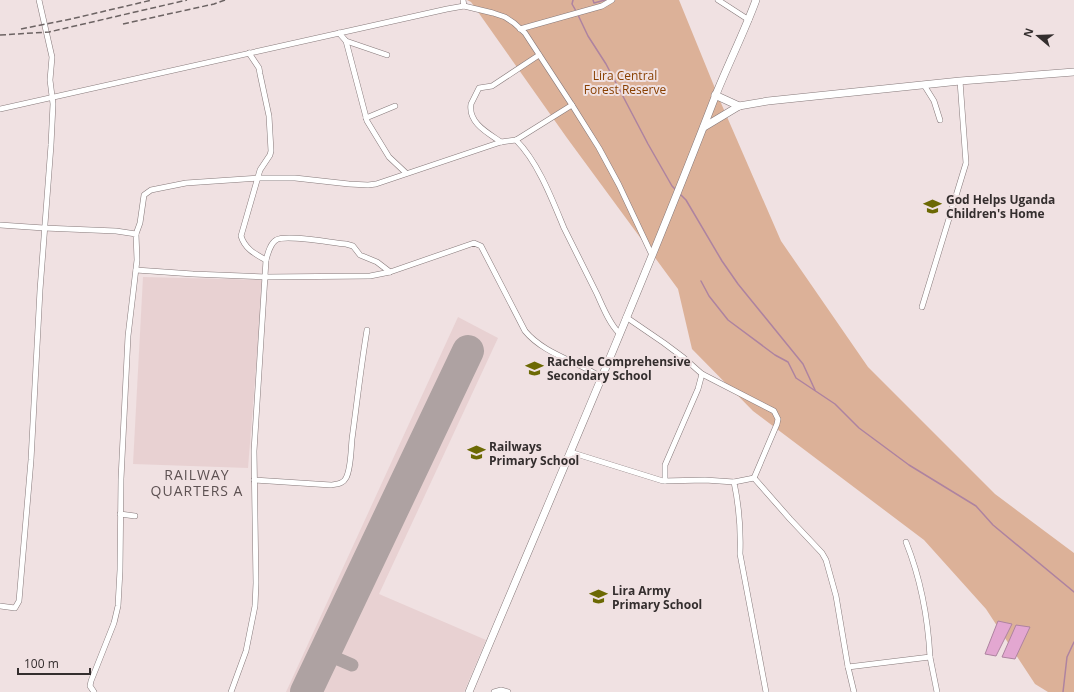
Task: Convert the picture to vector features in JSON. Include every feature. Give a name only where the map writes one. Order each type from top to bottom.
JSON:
[{"type":"main road","points":[[469,692],[652,255],[756,0]]},
{"type":"main road","points":[[704,127],[739,106],[768,101],[960,81],[1074,72]]},
{"type":"main road","points":[[716,95],[739,106]]},
{"type":"street","points":[[0,606],[15,608],[19,601],[31,460],[44,228],[51,145],[52,97],[50,80],[52,57],[39,0]]},
{"type":"street","points":[[463,0],[464,6]]},
{"type":"street","points":[[520,29],[602,6],[612,0]]},
{"type":"street","points":[[718,0],[749,20]]},
{"type":"street","points":[[0,109],[339,32],[464,6],[493,12],[514,23],[525,34],[572,104],[599,148],[619,185],[652,255]]},
{"type":"street","points":[[339,32],[346,41],[366,118],[389,157],[406,174]]},
{"type":"street","points":[[346,41],[387,55]]},
{"type":"street","points":[[249,53],[259,68],[269,116],[271,151],[260,170],[241,236],[243,242],[248,248],[266,260]]},
{"type":"street","points":[[501,142],[475,122],[470,106],[479,88],[492,86],[539,55]]},
{"type":"street","points":[[922,307],[966,163],[960,81]]},
{"type":"street","points":[[924,85],[934,101],[940,120]]},
{"type":"street","points":[[94,692],[90,686],[91,682],[117,613],[120,570],[120,514],[128,336],[136,270],[136,234],[144,195],[151,190],[186,183],[258,178],[295,178],[368,185],[376,184],[501,142],[516,140],[572,104]]},
{"type":"street","points":[[366,118],[395,106]]},
{"type":"street","points":[[516,140],[523,148],[542,180],[614,328],[619,333]]},
{"type":"street","points":[[0,225],[116,231],[136,234]]},
{"type":"street","points":[[231,692],[246,651],[255,606],[254,451],[266,260],[272,245],[278,239],[285,238],[353,246],[360,255],[376,262],[390,272]]},
{"type":"street","points":[[136,270],[266,277],[370,276],[390,272],[474,244],[478,244],[481,246],[525,331],[530,337],[557,355],[589,369],[601,377]]},
{"type":"street","points":[[626,317],[664,343],[702,374],[774,411],[776,414],[777,424],[754,478]]},
{"type":"street","points":[[254,480],[330,485],[339,484],[346,479],[350,461],[359,376],[367,330]]},
{"type":"street","points":[[665,481],[666,465],[698,389],[702,374]]},
{"type":"street","points":[[570,452],[657,480],[710,480],[734,482],[754,478]]},
{"type":"street","points":[[754,478],[822,553],[826,560],[836,596],[848,667],[854,692]]},
{"type":"street","points":[[734,482],[738,501],[741,532],[740,554],[766,692]]},
{"type":"street","points":[[120,514],[135,516]]},
{"type":"street","points":[[906,542],[918,578],[937,692]]},
{"type":"street","points":[[848,667],[930,657]]},
{"type":"street","points":[[494,692],[501,690],[508,692]]},
{"type":"shaded area","points":[[143,277],[263,280],[248,468],[133,464]]},
{"type":"shaded area","points":[[458,317],[498,338],[379,594],[486,640],[464,692],[286,692]]},
{"type":"shaded area","points":[[998,621],[1012,624],[996,656],[985,654]]},
{"type":"shaded area","points":[[1016,625],[1030,627],[1015,659],[1002,657]]},
{"type":"green space","name":"Lira Central Forest Reserve","points":[[467,0],[679,0],[721,103],[781,241],[868,367],[995,494],[1074,553],[1074,692],[1048,692],[1035,684],[986,609],[924,540],[753,411],[692,349],[678,289],[567,138],[471,2]]},
{"type":"waterway","points":[[573,0],[572,4],[576,11]]},
{"type":"waterway","points":[[593,0],[594,3],[605,0]]},
{"type":"waterway","points":[[578,15],[588,36],[606,64],[648,144],[675,189]]},
{"type":"waterway","points":[[679,193],[686,200],[722,261],[738,284],[803,364],[815,390]]},
{"type":"waterway","points":[[701,281],[709,296],[728,320],[775,355],[788,362],[796,378],[835,404],[859,428],[909,465],[976,506],[993,525],[1074,592]]},
{"type":"waterway","points":[[1063,692],[1067,657],[1074,642]]},
{"type":"taxiway","points":[[324,653],[352,665]]},
{"type":"runway","points":[[306,692],[468,351]]},
{"type":"railway","points":[[21,29],[152,0]]},
{"type":"railway","points":[[0,35],[49,32],[187,0]]},
{"type":"railway","points":[[123,24],[214,4],[225,0]]},
{"type":"place","name":"God Helps Uganda Children's Home","points":[[933,206]]},
{"type":"place","name":"Rachele Comprehensive Secondary School","points":[[534,368]]},
{"type":"place","name":"Railways Primary School","points":[[476,453]]},
{"type":"place","name":"Lira Army Primary School","points":[[599,597]]},
{"type":"district","name":"RAILWAY QUARTERS A","points":[[197,482]]}]
